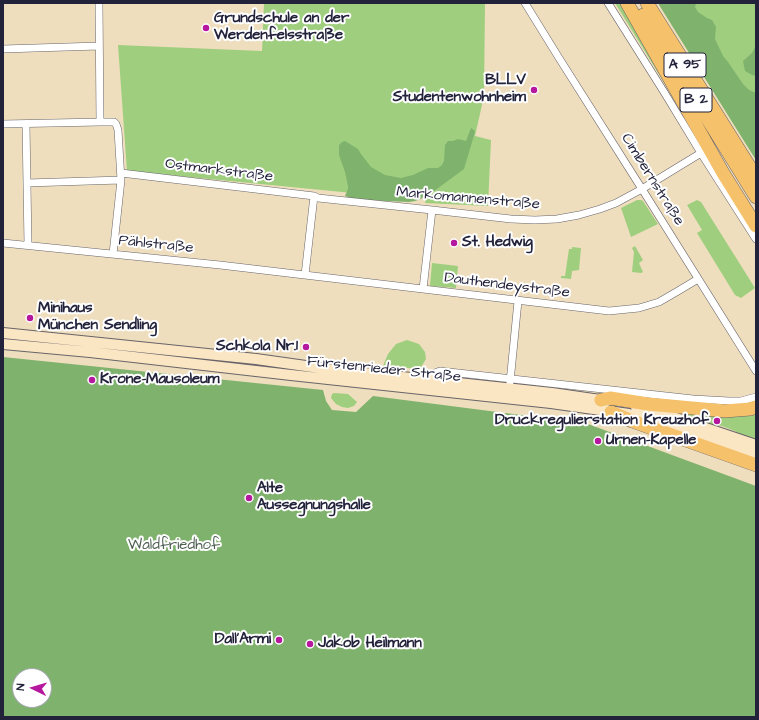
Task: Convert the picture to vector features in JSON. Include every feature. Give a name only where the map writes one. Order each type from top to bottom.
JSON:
[{"type":"highway","points":[[627,3],[723,173],[756,226]]},
{"type":"highway","name":"B 2","points":[[635,3],[756,197]]},
{"type":"highway","name":"A 95","points":[[647,3],[756,177]]},
{"type":"highway","points":[[602,394],[610,398],[648,404],[725,412],[756,407]]},
{"type":"highway","points":[[611,412],[632,421],[756,465]]},
{"type":"main road","name":"Fürstenrieder Straße","points":[[3,334],[256,359],[326,374],[630,414],[650,419],[756,455]]},
{"type":"main road","name":"Fürstenrieder Straße","points":[[3,344],[171,361],[326,374],[510,384],[602,394],[635,407],[670,416],[756,445]]},
{"type":"street","points":[[99,3],[100,122]]},
{"type":"street","name":"Cimbernstraße","points":[[525,3],[756,371]]},
{"type":"street","points":[[608,3],[700,153],[756,239]]},
{"type":"street","points":[[3,49],[99,46]]},
{"type":"street","points":[[3,124],[100,122],[114,122],[116,124],[118,127],[121,176],[113,254]]},
{"type":"street","points":[[26,124],[28,245]]},
{"type":"street","name":"Markomannenstraße","points":[[314,196],[318,198],[511,219],[557,219],[579,215],[616,203],[642,189],[700,153]]},
{"type":"street","name":"Ostmarkstraße","points":[[27,183],[121,176],[314,196]]},
{"type":"street","points":[[305,275],[314,196]]},
{"type":"street","points":[[423,289],[432,210]]},
{"type":"street","name":"Pählstraße","points":[[3,243],[305,275]]},
{"type":"street","name":"Dauthendeystraße","points":[[305,275],[609,311],[639,308],[659,302],[698,278]]},
{"type":"street","points":[[510,384],[518,301]]},
{"type":"street","name":"Fürstenrieder Straße","points":[[602,394],[729,401],[741,401],[756,397]]},
{"type":"green space","points":[[264,3],[485,3],[484,96],[475,136],[491,140],[488,206],[425,203],[426,197],[414,199],[127,171],[118,45],[262,51]]},
{"type":"green space","points":[[615,3],[622,3],[694,131]]},
{"type":"green space","points":[[658,3],[756,3],[756,160]]},
{"type":"green space","points":[[658,3],[704,3],[696,4],[695,7],[698,12],[712,20],[716,27],[715,39],[723,56],[743,84],[749,90],[756,93],[756,160]]},
{"type":"green space","points":[[756,45],[756,76],[745,71],[743,61],[752,53]]},
{"type":"green space","points":[[471,128],[475,132],[464,169],[426,197],[409,202],[361,200],[345,196],[348,186],[339,155],[339,145],[342,142],[345,141],[358,149],[371,167],[385,175],[401,178],[413,175],[428,168],[438,168],[444,161],[445,145],[448,141],[458,139],[466,141]]},
{"type":"green space","points":[[637,200],[643,201],[658,224],[631,237],[621,208]]},
{"type":"green space","points":[[697,200],[701,202],[755,288],[741,298],[735,295],[697,233],[702,230],[687,205]]},
{"type":"green space","points":[[635,246],[643,260],[639,263],[643,272],[641,273],[632,272],[634,252],[632,248]]},
{"type":"green space","points":[[572,247],[581,248],[579,270],[572,271],[571,279],[561,278],[561,276],[565,276],[569,249],[572,249]]},
{"type":"green space","points":[[432,263],[458,266],[456,288],[430,286]]},
{"type":"green space","points":[[407,340],[419,344],[425,352],[426,359],[420,369],[383,366],[388,354],[396,344]]},
{"type":"green space","name":"Waldfriedhof","points":[[3,357],[323,390],[326,401],[332,410],[356,412],[373,396],[583,423],[756,486],[756,717],[3,717]]},
{"type":"green space","points":[[332,394],[348,394],[357,402],[354,406],[348,408],[342,407],[336,404],[331,398]]},
{"type":"green space","points":[[756,411],[756,442],[722,426],[704,423],[670,412]]},
{"type":"place","name":"Grundschule an der Werdenfelsstraße","points":[[206,28]]},
{"type":"place","name":"BLLV Studentenwohnheim","points":[[534,90]]},
{"type":"place","name":"St. Hedwig","points":[[454,243]]},
{"type":"place","name":"Minihaus München Sendling","points":[[30,318]]},
{"type":"place","name":"Schkola Nr.1","points":[[306,347]]},
{"type":"place","name":"Krone-Mausoleum","points":[[92,380]]},
{"type":"place","name":"Druckregulierstation Kreuzhof","points":[[717,421]]},
{"type":"place","name":"Urnen-Kapelle","points":[[598,441]]},
{"type":"place","name":"Alte Aussegnungshalle","points":[[249,498]]},
{"type":"place","name":"Dall'Armi","points":[[279,640]]},
{"type":"place","name":"Jakob Heilmann","points":[[310,644]]}]
